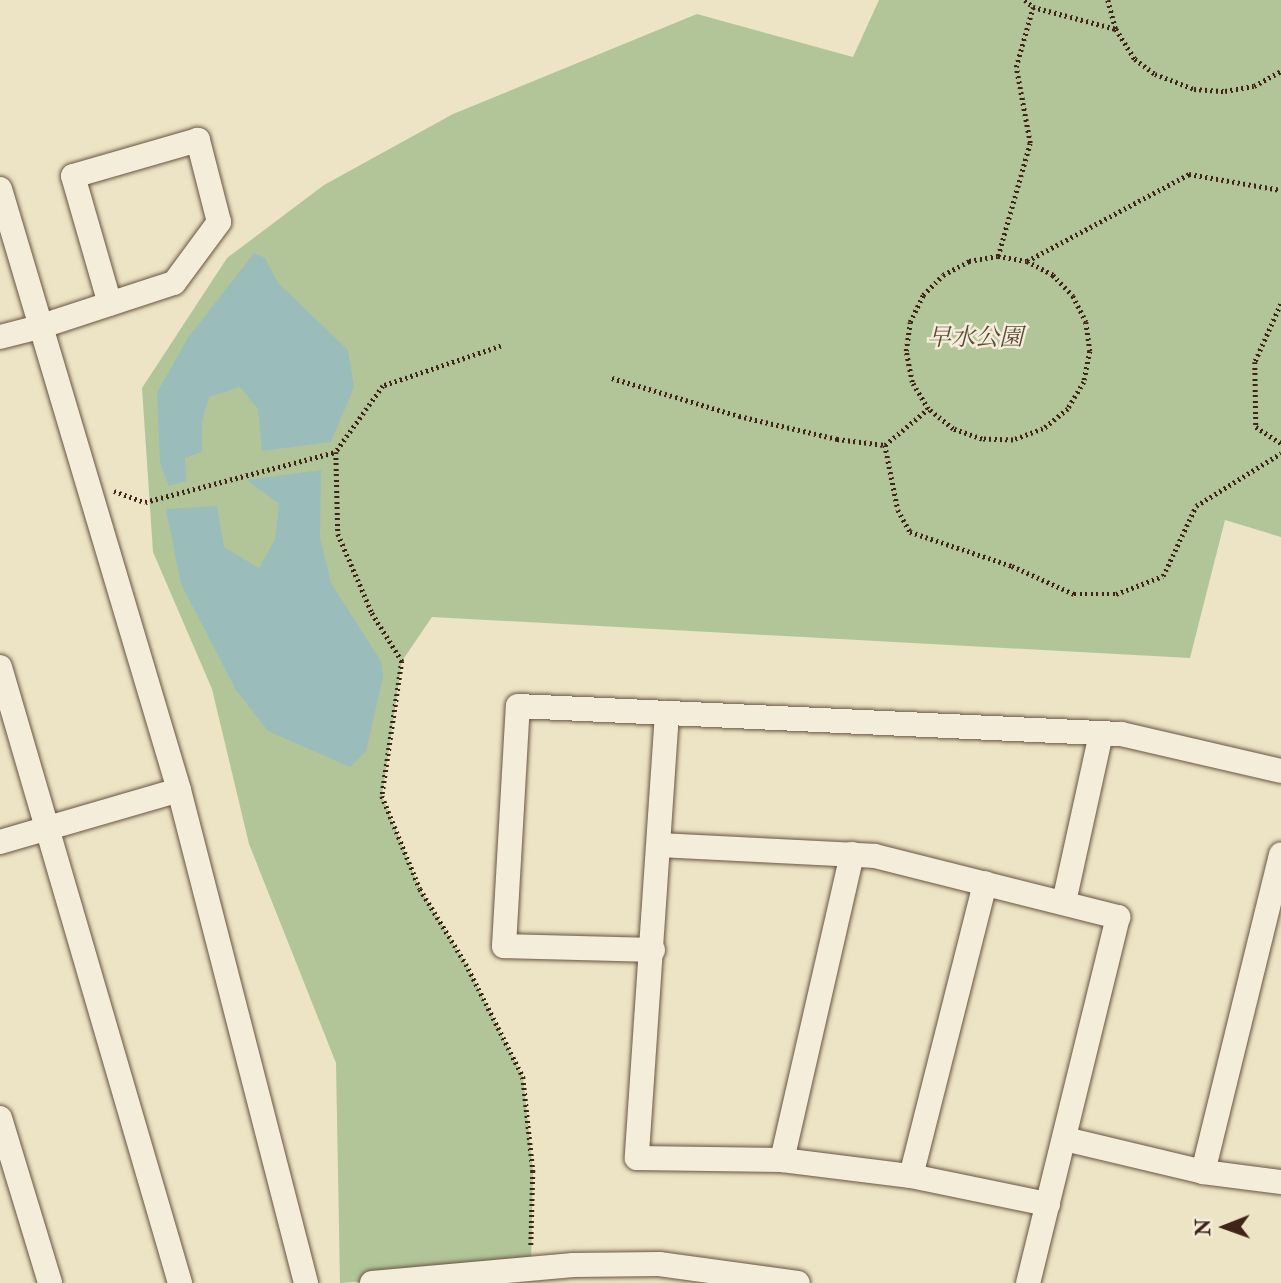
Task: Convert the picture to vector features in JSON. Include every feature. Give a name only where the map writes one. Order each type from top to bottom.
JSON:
[{"type":"street","points":[[0,337],[39,327],[110,304],[174,283],[219,222],[198,140],[73,176],[110,304]]},
{"type":"street","points":[[2,203],[179,790],[306,1283]]},
{"type":"street","points":[[0,667],[180,1283]]},
{"type":"street","points":[[653,950],[505,946],[518,706],[1121,734],[1281,771]]},
{"type":"street","points":[[667,713],[661,845],[638,1158],[782,1160],[911,1176],[1048,1204]]},
{"type":"street","points":[[1064,902],[1101,734]]},
{"type":"street","points":[[0,842],[179,790]]},
{"type":"street","points":[[661,845],[852,854],[985,883],[1118,917],[1028,1283]]},
{"type":"street","points":[[782,1160],[852,854]]},
{"type":"street","points":[[1203,1172],[1281,854]]},
{"type":"street","points":[[911,1176],[985,883]]},
{"type":"street","points":[[0,1118],[50,1283]]},
{"type":"street","points":[[1065,1139],[1203,1172],[1281,1182]]},
{"type":"street","points":[[372,1283],[531,1269],[659,1264],[728,1279],[798,1283]]},
{"type":"path","points":[[1025,0],[1033,8],[1116,29]]},
{"type":"path","points":[[1108,0],[1116,29],[1135,59],[1155,74],[1194,89],[1225,92],[1254,86],[1281,71]]},
{"type":"path","points":[[998,256],[1030,143],[1016,67],[1033,8]]},
{"type":"path","points":[[1027,261],[1189,174],[1281,190]]},
{"type":"path","points":[[998,256],[1027,261],[1053,275],[1073,296],[1086,322],[1090,351],[1084,382],[1068,409],[1043,429],[1013,439],[982,439],[953,429],[928,409],[912,382],[906,351],[910,322],[923,295],[943,275],[969,261],[998,256]]},
{"type":"path","points":[[1281,304],[1255,362],[1256,427],[1281,443]]},
{"type":"path","points":[[501,346],[383,386],[336,452],[338,534],[372,613],[402,661],[382,796],[420,889],[466,964],[523,1077],[533,1171],[531,1269]]},
{"type":"path","points":[[612,378],[738,416],[837,439],[885,444],[928,409]]},
{"type":"path","points":[[885,444],[898,510],[911,532],[1012,566],[1074,594],[1116,594],[1163,576],[1196,506],[1281,453]]},
{"type":"path","points":[[145,502],[336,452]]},
{"type":"green space","name":"早水公園","points":[[879,0],[1281,0],[1281,537],[1225,520],[1190,658],[432,617],[402,661],[382,796],[420,889],[466,964],[523,1077],[533,1171],[531,1269],[340,1283],[336,1063],[249,844],[212,689],[153,552],[142,388],[227,258],[324,185],[453,114],[697,14],[853,57]]},
{"type":"water","points":[[254,253],[265,258],[278,283],[348,350],[354,387],[331,442],[262,451],[258,409],[240,387],[209,397],[202,421],[202,452],[185,458],[186,481],[169,486],[160,463],[157,393],[187,339]]},
{"type":"water","points":[[321,470],[320,538],[331,583],[381,661],[383,677],[366,751],[350,767],[268,731],[236,690],[181,584],[166,509],[217,506],[224,547],[259,568],[275,539],[279,504],[247,480]]}]
